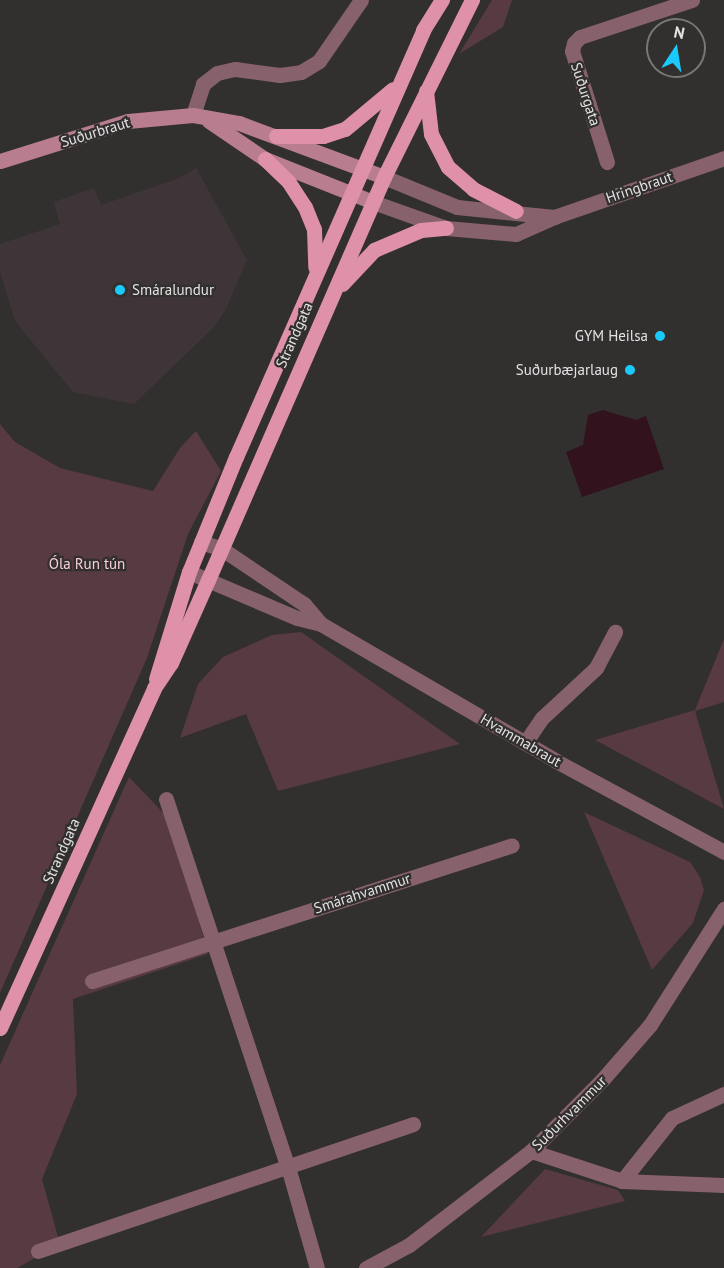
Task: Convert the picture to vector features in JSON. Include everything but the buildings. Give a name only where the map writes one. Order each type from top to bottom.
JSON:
[{"type":"main road","name":"Strandgata","points":[[154,688],[160,659],[201,542],[399,82],[442,0]]},
{"type":"main road","name":"Strandgata","points":[[0,1028],[154,688],[171,663],[384,177],[426,87],[472,0]]},
{"type":"main road","points":[[276,136],[312,137],[345,129],[399,82]]},
{"type":"main road","points":[[426,87],[431,134],[448,167],[472,189],[516,211]]},
{"type":"main road","points":[[265,159],[299,196],[314,229],[314,280]]},
{"type":"main road","points":[[327,303],[374,250],[421,230],[446,228]]},
{"type":"street","points":[[361,0],[319,61],[301,72],[280,75],[235,69],[217,73],[203,84],[199,116],[265,159],[373,202]]},
{"type":"street","name":"Suðurgata","points":[[607,162],[572,51],[574,43],[580,37],[692,0]]},
{"type":"street","name":"Suðurbraut","points":[[0,161],[128,121],[199,116],[239,123],[384,177]]},
{"type":"street","name":"Hringbraut","points":[[373,202],[446,228],[516,234],[554,217],[724,158]]},
{"type":"street","name":"Hringbraut","points":[[384,177],[457,207],[516,211],[554,217]]},
{"type":"street","name":"Hvammabraut","points":[[201,542],[222,549],[304,604],[321,624]]},
{"type":"street","name":"Hvammabraut","points":[[189,572],[297,618],[321,624],[525,743],[724,852]]},
{"type":"street","points":[[525,743],[542,718],[596,668],[615,632]]},
{"type":"street","points":[[166,799],[288,1167],[317,1268]]},
{"type":"street","name":"Smárahvammur","points":[[92,981],[512,845]]},
{"type":"street","name":"Suðurhvammur","points":[[366,1268],[409,1245],[531,1151],[650,1025],[724,909]]},
{"type":"street","points":[[622,1181],[672,1118],[724,1094]]},
{"type":"street","points":[[38,1251],[413,1124]]},
{"type":"street","points":[[531,1151],[622,1181],[724,1185]]},
{"type":"shaded area","name":"Smáralundur","points":[[196,168],[247,260],[226,309],[214,327],[134,404],[73,392],[15,321],[0,272],[0,244],[60,224],[54,202],[94,188],[101,205],[177,179]]},
{"type":"shaded area","points":[[603,410],[636,420],[646,416],[664,469],[582,497],[566,452],[583,445],[588,415]]},
{"type":"green space","points":[[492,0],[512,0],[503,27],[459,54]]},
{"type":"green space","name":"Óla Run tún","points":[[0,424],[15,442],[60,468],[153,491],[180,448],[196,431],[221,471],[188,534],[147,658],[0,993]]},
{"type":"green space","points":[[301,632],[460,744],[278,791],[246,714],[180,738],[198,684],[223,657],[272,635]]},
{"type":"green space","points":[[724,639],[724,702],[695,711],[724,809],[595,740],[695,710]]},
{"type":"green space","points":[[129,777],[171,821],[208,954],[73,999],[77,1094],[42,1179],[60,1244],[17,1268],[0,1268],[0,1065]]},
{"type":"green space","points":[[584,812],[690,862],[700,877],[704,890],[693,923],[652,970]]},
{"type":"green space","points":[[545,1169],[618,1190],[625,1201],[481,1237]]},
{"type":"place","name":"Smáralundur","points":[[120,290]]},
{"type":"place","name":"GYM Heilsa","points":[[660,336]]},
{"type":"place","name":"Suðurbæjarlaug","points":[[630,370]]}]
